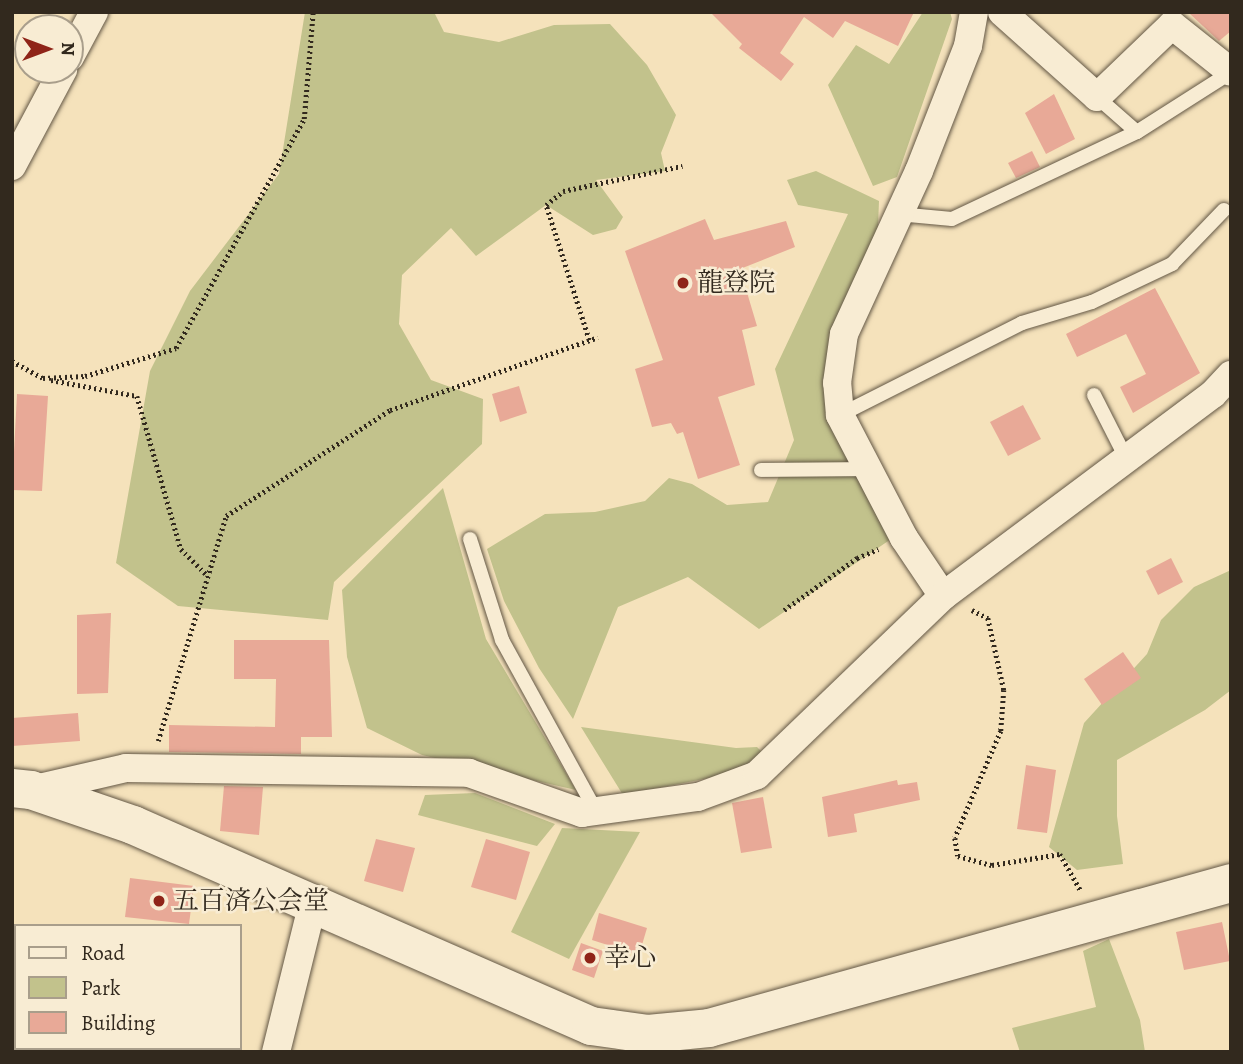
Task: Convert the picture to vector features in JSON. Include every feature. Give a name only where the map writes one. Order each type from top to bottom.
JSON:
[{"type":"street","points":[[84,31],[94,12]]},
{"type":"street","points":[[943,596],[904,538],[840,415],[837,383],[844,334],[898,214],[968,46],[974,12]]},
{"type":"street","points":[[1002,12],[1097,97],[1172,25],[1229,73]]},
{"type":"street","points":[[12,166],[56,84]]},
{"type":"street","points":[[22,789],[126,768],[150,768],[469,773],[582,813],[698,797],[757,775],[943,596],[1125,456],[1213,394],[1231,375]]},
{"type":"street","points":[[22,789],[133,825],[312,907],[591,1026],[647,1043],[1231,883]]},
{"type":"street","points":[[276,1052],[312,907]]},
{"type":"lane","points":[[898,214],[951,219],[1137,132],[1229,73]]},
{"type":"lane","points":[[1097,97],[1137,132]]},
{"type":"lane","points":[[840,415],[1022,323],[1092,302],[1172,264],[1224,210]]},
{"type":"lane","points":[[1094,395],[1125,456]]},
{"type":"lane","points":[[761,470],[869,469]]},
{"type":"lane","points":[[470,538],[502,640],[596,811]]},
{"type":"path","points":[[43,378],[85,376],[176,348],[304,119],[313,12]]},
{"type":"path","points":[[589,340],[546,205],[563,191],[682,166]]},
{"type":"path","points":[[150,768],[206,574],[226,516],[390,410],[598,337]]},
{"type":"path","points":[[12,360],[43,378],[137,396],[181,550],[206,574]]},
{"type":"path","points":[[784,610],[857,558],[904,538]]},
{"type":"path","points":[[943,596],[988,618],[1004,690],[1001,732],[955,838],[958,856],[992,865],[1060,854],[1097,918]]},
{"type":"green space","points":[[305,12],[434,12],[444,32],[499,42],[554,25],[610,24],[647,65],[676,115],[661,153],[665,171],[596,180],[623,217],[616,229],[593,235],[546,205],[476,256],[451,228],[402,275],[399,324],[431,380],[483,399],[482,444],[334,582],[328,620],[178,606],[116,563],[150,371],[190,291],[279,174]]},
{"type":"green space","points":[[923,12],[950,12],[952,19],[897,177],[873,186],[828,85],[856,45],[889,64]]},
{"type":"green space","points":[[816,171],[879,201],[877,251],[833,382],[897,535],[759,629],[688,577],[618,607],[573,719],[539,668],[504,601],[487,549],[545,514],[595,512],[645,501],[669,478],[692,484],[727,505],[768,502],[794,440],[775,369],[848,214],[798,205],[787,180]]},
{"type":"green space","points":[[443,488],[486,639],[576,790],[422,755],[367,728],[347,657],[342,590]]},
{"type":"green space","points":[[1231,570],[1231,690],[1205,710],[1117,760],[1117,816],[1123,864],[1077,870],[1049,847],[1084,723],[1147,654],[1161,620],[1194,587]]},
{"type":"green space","points":[[581,727],[736,748],[757,747],[766,756],[729,774],[623,795]]},
{"type":"green space","points":[[475,793],[555,824],[537,846],[418,815],[425,795]]},
{"type":"green space","points":[[562,828],[640,832],[569,959],[511,932]]},
{"type":"green space","points":[[1109,939],[1140,1020],[1145,1052],[1020,1052],[1012,1028],[1096,1007],[1083,951]]},
{"type":"building","points":[[710,12],[914,12],[898,46],[845,21],[833,38],[804,17],[780,53],[794,64],[781,81],[739,48],[742,44]]},
{"type":"building","points":[[1188,12],[1231,12],[1231,31],[1219,41]]},
{"type":"building","points":[[1054,94],[1075,139],[1046,154],[1025,113]]},
{"type":"building","points":[[1032,151],[1040,167],[1016,178],[1008,163]]},
{"type":"building","points":[[705,219],[714,240],[786,221],[795,247],[740,269],[757,326],[742,330],[755,385],[718,397],[740,465],[698,479],[683,432],[677,434],[671,423],[652,427],[635,369],[663,360],[625,251]]},
{"type":"building","points":[[1155,288],[1200,373],[1133,413],[1120,387],[1146,374],[1126,334],[1077,357],[1066,334]]},
{"type":"building","points":[[519,386],[527,413],[500,422],[492,394]]},
{"type":"building","points":[[17,394],[48,396],[42,491],[12,490]]},
{"type":"building","points":[[1023,405],[1041,439],[1008,456],[990,422]]},
{"type":"building","points":[[1171,558],[1183,582],[1158,595],[1146,571]]},
{"type":"building","points":[[111,613],[108,693],[77,694],[77,615]]},
{"type":"building","points":[[234,640],[329,640],[332,737],[301,737],[301,754],[169,752],[169,725],[275,727],[276,679],[234,679]]},
{"type":"building","points":[[1123,652],[1141,678],[1102,705],[1084,679]]},
{"type":"building","points":[[78,713],[80,741],[12,746],[12,718]]},
{"type":"building","points":[[1026,765],[1056,770],[1047,833],[1017,829]]},
{"type":"building","points":[[897,780],[898,785],[917,782],[920,800],[854,814],[857,832],[828,837],[822,797]]},
{"type":"building","points":[[224,786],[263,787],[259,835],[220,831]]},
{"type":"building","points":[[763,797],[772,848],[741,853],[732,803]]},
{"type":"building","points":[[376,839],[415,848],[403,892],[364,881]]},
{"type":"building","points":[[486,839],[530,852],[516,900],[471,887]]},
{"type":"building","name":"五百済公会堂","points":[[130,878],[194,886],[189,924],[125,917]]},
{"type":"building","points":[[599,913],[647,928],[639,955],[592,940]]},
{"type":"building","points":[[1222,922],[1230,961],[1184,970],[1176,932]]},
{"type":"building","points":[[581,943],[603,951],[594,978],[572,970]]},
{"type":"place","name":"龍登院","points":[[683,283]]},
{"type":"place","name":"五百済公会堂","points":[[159,901]]},
{"type":"place","name":"幸心","points":[[590,958]]}]
